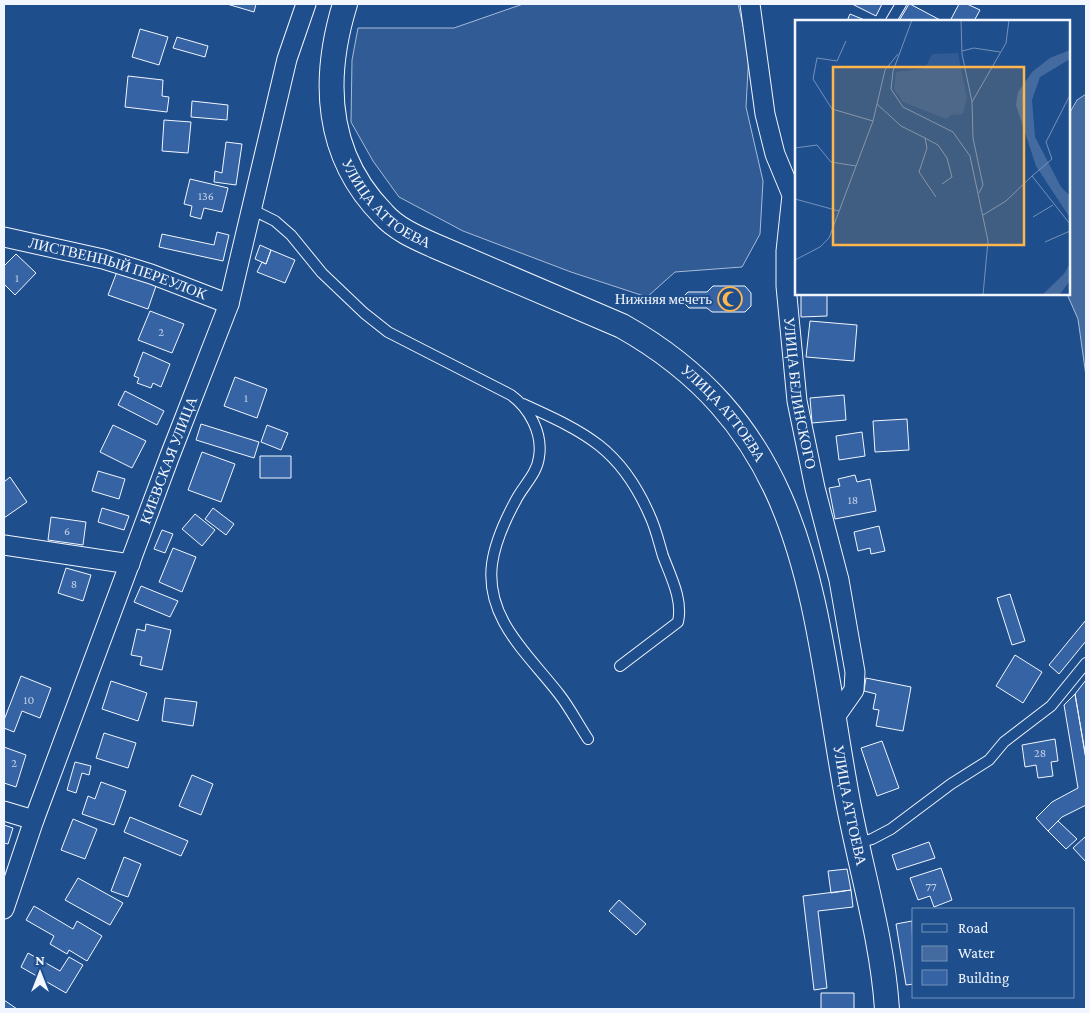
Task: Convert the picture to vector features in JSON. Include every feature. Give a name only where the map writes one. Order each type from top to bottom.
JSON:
[{"type":"street","name":"КИЕВСКАЯ УЛИЦА","points":[[4,909],[34,820],[169,458],[229,304],[253,210],[287,59],[306,4]]},
{"type":"street","name":"УЛИЦА АТТОЕВА","points":[[346,4],[336,41],[332,107],[342,151],[356,182],[383,215],[417,238],[622,326],[645,338],[685,368],[720,401],[745,432],[785,505],[819,625],[847,793],[883,968],[887,1009]]},
{"type":"street","name":"УЛИЦА БЕЛИНСКОГО","points":[[750,4],[765,114],[775,154],[794,192],[786,251],[786,286],[797,400],[815,488],[839,580],[855,672],[854,690],[835,717]]},
{"type":"street","name":"ЛИСТВЕННЫЙ ПЕРЕУЛОК","points":[[4,237],[58,248],[122,265],[229,304]]},
{"type":"street","points":[[4,545],[130,564]]},
{"type":"street","points":[[4,811],[34,820]]},
{"type":"lane","points":[[892,20],[901,4]]},
{"type":"lane","points":[[253,210],[275,221],[291,235],[322,273],[364,313],[388,332],[511,395],[523,404],[573,427],[621,464],[651,518],[680,611],[678,622],[620,666]]},
{"type":"lane","points":[[523,404],[538,432],[539,457],[532,476],[516,499],[500,532],[492,564],[492,595],[506,628],[560,695],[588,739]]},
{"type":"lane","points":[[858,843],[872,839],[891,828],[950,784],[989,760],[1004,742],[1051,706],[1086,663]]},
{"type":"shaded area","points":[[523,4],[738,4],[749,51],[746,107],[763,181],[760,234],[742,267],[675,272],[647,297],[571,272],[463,231],[399,197],[373,161],[351,122],[352,60],[358,28],[454,28]]},
{"type":"water","points":[[1086,94],[1086,376],[1078,319],[1067,295],[1070,295],[1070,112],[1077,100]]},
{"type":"building","points":[[227,4],[256,4],[254,12]]},
{"type":"building","points":[[852,4],[882,4],[876,16]]},
{"type":"building","points":[[910,4],[940,20],[900,20]]},
{"type":"building","points":[[959,4],[967,4],[980,10],[975,20],[951,20]]},
{"type":"building","points":[[850,14],[865,20],[847,20]]},
{"type":"building","points":[[140,29],[168,37],[159,65],[132,57]]},
{"type":"building","points":[[177,37],[208,46],[205,57],[173,48]]},
{"type":"building","points":[[128,76],[163,80],[162,96],[169,97],[167,112],[125,107]]},
{"type":"building","points":[[192,101],[228,105],[227,120],[191,117]]},
{"type":"building","points":[[164,120],[191,122],[188,153],[162,151]]},
{"type":"building","points":[[226,142],[242,144],[236,185],[214,182],[215,171],[222,173]]},
{"type":"building","points":[[190,179],[228,188],[222,212],[204,208],[201,219],[190,216],[192,206],[184,204]]},
{"type":"building","points":[[217,232],[229,235],[223,261],[159,247],[162,234],[214,245]]},
{"type":"building","points":[[260,245],[271,250],[266,264],[255,259]]},
{"type":"building","points":[[271,250],[295,260],[285,283],[257,272],[262,262],[266,264]]},
{"type":"building","points":[[16,254],[36,273],[15,295],[4,284],[4,266]]},
{"type":"building","points":[[118,269],[157,283],[148,309],[108,295]]},
{"type":"building","points":[[713,286],[745,286],[751,293],[751,306],[745,312],[712,312],[707,308],[689,308],[684,303],[684,296],[688,292],[707,292]]},
{"type":"building","points":[[801,295],[827,295],[827,316],[801,317]]},
{"type":"building","points":[[150,311],[184,324],[172,353],[138,340]]},
{"type":"building","points":[[810,321],[857,325],[854,361],[806,357]]},
{"type":"building","points":[[143,352],[170,364],[161,387],[153,383],[151,388],[137,383],[139,378],[134,376]]},
{"type":"building","points":[[235,377],[267,389],[257,418],[224,406]]},
{"type":"building","points":[[125,391],[164,411],[157,425],[118,405]]},
{"type":"building","points":[[844,395],[846,420],[812,423],[810,398]]},
{"type":"building","points":[[907,419],[909,450],[875,452],[873,421]]},
{"type":"building","points":[[201,424],[259,442],[254,458],[196,440]]},
{"type":"building","points":[[113,425],[146,441],[132,468],[100,452]]},
{"type":"building","points":[[267,425],[288,433],[281,450],[261,442]]},
{"type":"building","points":[[862,432],[865,456],[839,460],[836,436]]},
{"type":"building","points":[[202,452],[235,464],[221,502],[188,490]]},
{"type":"building","points":[[260,456],[291,456],[291,478],[260,478]]},
{"type":"building","points":[[98,471],[125,479],[119,499],[92,491]]},
{"type":"building","points":[[855,475],[857,482],[870,479],[876,511],[835,519],[829,488],[840,486],[838,479]]},
{"type":"building","points":[[10,477],[27,502],[4,518],[4,482]]},
{"type":"building","points":[[102,508],[129,516],[124,530],[98,522]]},
{"type":"building","points":[[213,508],[234,524],[226,535],[205,519]]},
{"type":"building","points":[[195,514],[215,530],[202,546],[182,529]]},
{"type":"building","points":[[51,517],[86,522],[83,545],[48,540]]},
{"type":"building","points":[[879,526],[885,551],[871,554],[870,548],[858,551],[854,532]]},
{"type":"building","points":[[162,530],[173,534],[165,553],[154,549]]},
{"type":"building","points":[[173,548],[196,557],[182,592],[159,582]]},
{"type":"building","points":[[66,568],[91,575],[83,601],[58,593]]},
{"type":"building","points":[[141,586],[178,601],[170,617],[134,602]]},
{"type":"building","points":[[1010,594],[1025,641],[1012,645],[997,598]]},
{"type":"building","points":[[1086,620],[1086,641],[1059,674],[1049,665]]},
{"type":"building","points":[[146,624],[171,630],[162,670],[140,665],[142,657],[131,655],[137,629],[145,631]]},
{"type":"building","points":[[1015,655],[1042,672],[1023,703],[996,686]]},
{"type":"building","points":[[21,676],[51,688],[40,718],[22,711],[14,732],[4,728],[4,720]]},
{"type":"building","points":[[866,678],[911,687],[903,731],[876,726],[879,710],[873,709],[876,694],[864,691]]},
{"type":"building","points":[[1086,680],[1086,759],[1075,694]]},
{"type":"building","points":[[111,681],[147,693],[138,721],[102,709]]},
{"type":"building","points":[[1075,694],[1086,759],[1086,805],[1062,817],[1048,831],[1036,818],[1052,802],[1078,788],[1064,705]]},
{"type":"building","points":[[165,698],[197,702],[193,726],[162,721]]},
{"type":"building","points":[[104,733],[136,743],[128,768],[96,758]]},
{"type":"building","points":[[1055,739],[1058,761],[1051,762],[1053,776],[1038,778],[1036,765],[1025,767],[1022,745]]},
{"type":"building","points":[[882,741],[899,788],[877,796],[861,748]]},
{"type":"building","points":[[4,747],[26,755],[16,787],[4,783]]},
{"type":"building","points":[[75,762],[91,766],[89,775],[82,773],[76,793],[67,790]]},
{"type":"building","points":[[192,775],[213,784],[201,815],[179,806]]},
{"type":"building","points":[[101,782],[126,791],[114,825],[82,814],[88,796],[95,799]]},
{"type":"building","points":[[130,817],[188,841],[181,856],[124,832]]},
{"type":"building","points":[[73,819],[97,829],[85,859],[61,850]]},
{"type":"building","points":[[1058,821],[1077,839],[1066,849],[1048,831]]},
{"type":"building","points":[[4,825],[13,828],[8,844],[4,843]]},
{"type":"building","points":[[1086,836],[1086,862],[1073,848]]},
{"type":"building","points":[[929,842],[935,858],[897,870],[892,855]]},
{"type":"building","points":[[124,857],[141,864],[128,897],[111,891]]},
{"type":"building","points":[[941,868],[952,900],[934,907],[930,896],[918,900],[910,878]]},
{"type":"building","points":[[847,869],[851,890],[831,893],[828,871]]},
{"type":"building","points":[[78,878],[123,903],[110,925],[65,900]]},
{"type":"building","points":[[851,890],[853,907],[818,911],[827,988],[814,990],[803,896]]},
{"type":"building","points":[[619,900],[646,924],[636,935],[609,911]]},
{"type":"building","points":[[34,906],[73,929],[77,921],[102,936],[87,961],[69,950],[67,954],[50,944],[54,936],[26,920]]},
{"type":"building","points":[[912,921],[912,984],[906,985],[896,924]]},
{"type":"building","points":[[28,953],[60,971],[69,957],[83,965],[66,993],[21,967]]},
{"type":"building","points":[[821,993],[854,993],[854,1009],[821,1009]]},
{"type":"building","points":[[4,1000],[17,1009],[4,1009]]},
{"type":"place","name":"Нижняя мечеть","points":[[730,299]]}]
